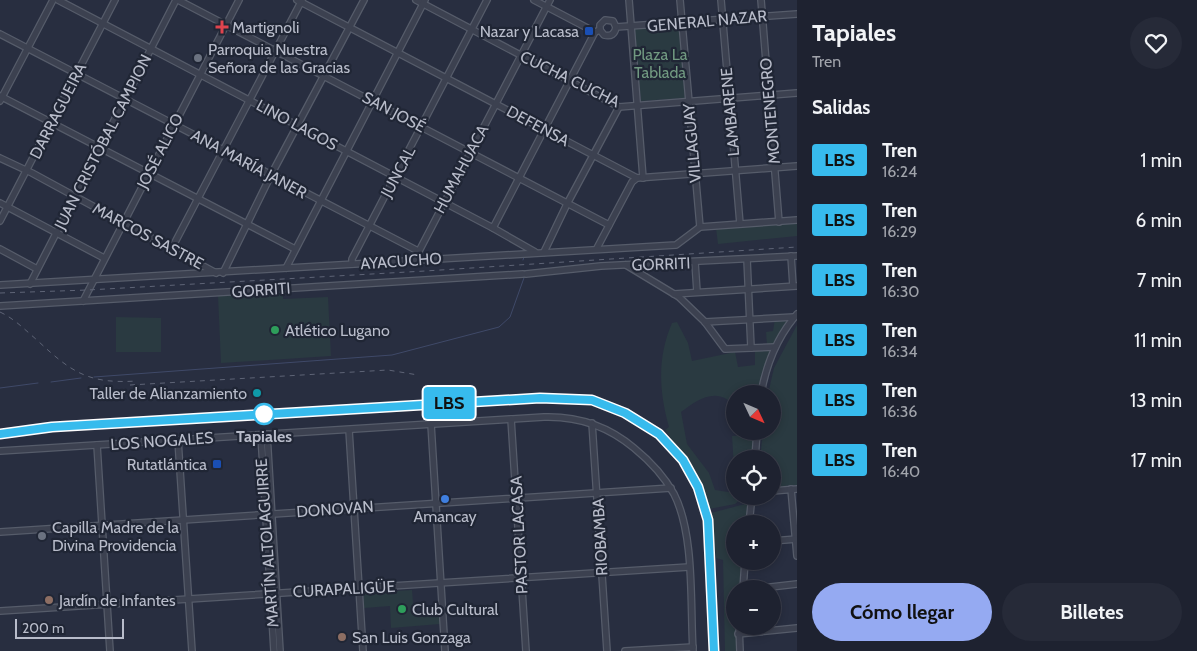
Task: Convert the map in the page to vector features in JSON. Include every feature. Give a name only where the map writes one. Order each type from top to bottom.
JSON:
[{"type":"street","points":[[52,0],[1,98],[295,249]]},
{"type":"street","name":"LINO LAGOS","points":[[58,0],[395,176],[535,252]]},
{"type":"street","name":"DARRAGUEIRA","points":[[0,221],[115,0]]},
{"type":"street","name":"SAN JOSÉ","points":[[177,0],[609,225]]},
{"type":"street","name":"JUAN CRISTÓBAL CAMPION","points":[[30,284],[124,99],[177,0]]},
{"type":"street","name":"JOSÉ ALICO","points":[[83,301],[238,0]]},
{"type":"street","points":[[223,272],[271,175],[364,0]]},
{"type":"street","name":"CUCHA CUCHA","points":[[416,0],[424,2],[619,106],[797,93]]},
{"type":"street","name":"JUNCAL","points":[[352,264],[352,259],[487,0]]},
{"type":"street","points":[[493,228],[518,178],[598,31],[600,25],[606,20],[613,21],[616,27],[614,33],[609,36],[604,35],[598,31],[546,7],[534,0]]},
{"type":"street","name":"HUMAHUACA","points":[[416,259],[418,251],[550,0]]},
{"type":"street","points":[[628,0],[637,105],[640,178]]},
{"type":"street","name":"VILLAGUAY","points":[[680,0],[700,227]]},
{"type":"street","name":"LAMBARENE","points":[[721,0],[740,224]]},
{"type":"street","name":"MONTENEGRO","points":[[761,0],[779,222]]},
{"type":"street","points":[[172,248],[300,1]]},
{"type":"street","name":"DEFENSA","points":[[300,1],[544,130],[640,178]]},
{"type":"street","points":[[286,268],[424,2]]},
{"type":"street","name":"GENERAL NAZAR","points":[[616,27],[797,14]]},
{"type":"street","name":"ANA MARÍA JANER","points":[[0,34],[418,251]]},
{"type":"street","points":[[544,252],[566,204],[619,106]]},
{"type":"street","name":"MARCOS SASTRE","points":[[0,158],[27,170],[216,273]]},
{"type":"street","points":[[597,248],[632,182],[640,178],[797,166]]},
{"type":"street","points":[[0,204],[104,258]]},
{"type":"street","points":[[700,227],[797,220]]},
{"type":"street","name":"AYACUCHO","points":[[0,285],[676,244],[700,227]]},
{"type":"street","points":[[0,249],[37,269]]},
{"type":"street","points":[[674,294],[795,286],[794,256]]},
{"type":"street","name":"GORRITI","points":[[0,306],[524,274],[626,265],[794,256]]},
{"type":"street","points":[[747,260],[751,348]]},
{"type":"street","points":[[695,262],[697,292]]},
{"type":"street","points":[[626,265],[674,294],[705,322],[726,350],[775,347]]},
{"type":"street","points":[[705,322],[795,315]]},
{"type":"street","points":[[763,385],[775,347],[795,315]]},
{"type":"street","name":"LOS NOGALES","points":[[0,451],[512,419],[564,417],[592,423],[623,439],[649,462],[671,488],[686,527],[693,649]]},
{"type":"street","name":"PASTOR LACASA","points":[[512,419],[526,651]]},
{"type":"street","name":"RIOBAMBA","points":[[592,423],[607,651]]},
{"type":"street","points":[[431,424],[445,651]]},
{"type":"street","points":[[349,430],[363,651]]},
{"type":"street","name":"MARTÍN ALTOLAGUIRRE","points":[[264,434],[273,594],[274,651]]},
{"type":"street","points":[[178,440],[192,651]]},
{"type":"street","points":[[97,445],[110,651]]},
{"type":"street","name":"DONOVAN","points":[[0,532],[671,488]]},
{"type":"street","points":[[781,490],[794,489],[797,556]]},
{"type":"street","points":[[781,540],[796,539]]},
{"type":"street","name":"CURAPALIGÜE","points":[[0,611],[689,567]]},
{"type":"street","points":[[781,586],[797,584]]},
{"type":"street","name":"MARTÍN ALTOLAGUIRRE","points":[[273,594],[280,651]]},
{"type":"street","points":[[781,630],[797,628]]},
{"type":"street","points":[[738,635],[740,651]]},
{"type":"street","points":[[625,651],[693,649]]},
{"type":"green space","name":"Plaza La Tablada","points":[[677,25],[680,28],[685,98],[641,101],[633,31],[636,28]]},
{"type":"green space","points":[[797,222],[797,236],[718,244],[716,228]]},
{"type":"green space","name":"Atlético Lugano","points":[[283,293],[283,299],[328,297],[331,356],[221,363],[218,296]]},
{"type":"green space","points":[[116,317],[161,318],[161,352],[116,352]]},
{"type":"green space","points":[[775,319],[790,319],[776,344],[767,345],[766,332],[773,331]]},
{"type":"green space","points":[[677,322],[688,343],[692,361],[735,352],[738,367],[755,365],[755,351],[772,351],[763,385],[726,385],[726,399],[709,396],[681,412],[687,444],[709,473],[715,490],[726,492],[726,505],[730,505],[709,509],[691,468],[665,430],[669,427],[663,400],[661,375],[664,349],[672,323]]},
{"type":"green space","points":[[797,325],[797,485],[781,486],[781,450],[761,450],[762,440],[781,440],[781,385],[770,385],[774,368]]},
{"type":"green space","points":[[732,440],[754,440],[753,450],[733,450]]},
{"type":"green space","points":[[741,505],[749,505],[747,515],[726,515],[726,570],[742,570],[741,580],[726,580],[726,635],[737,635],[738,651],[725,651],[723,560],[716,558],[711,513]]},
{"type":"green space","name":"Club Cultural","points":[[412,590],[414,615],[440,613],[440,624],[391,628],[390,606],[364,608],[363,593]]},
{"type":"waterway","points":[[523,260],[524,257],[545,256]]},
{"type":"waterway","points":[[94,377],[392,355],[499,327],[510,317],[525,275]]},
{"type":"waterway","points":[[51,382],[81,378]]},
{"type":"waterway","points":[[0,388],[38,383]]},
{"type":"railway","points":[[0,293],[88,290],[425,271],[797,247]]},
{"type":"railway","points":[[0,312],[20,325],[61,361],[82,374],[106,380],[137,381]]},
{"type":"railway","points":[[130,385],[388,370],[418,375]]},
{"type":"railway","points":[[0,432],[33,427],[527,396],[554,395],[599,399],[618,405],[653,426],[682,456],[702,492],[708,511],[710,527],[717,651]]},
{"type":"train","name":"LBS","points":[[0,434],[52,427],[427,404],[540,398],[573,398],[600,402],[625,413],[659,434],[683,460],[698,487],[708,520],[714,651]]},
{"type":"place","name":"Martignoli","points":[[222,27]]},
{"type":"place","name":"Nazar y Lacasa","points":[[589,31]]},
{"type":"place","name":"Parroquia Nuestra Señora de las Gracias","points":[[198,58]]},
{"type":"place","name":"Atlético Lugano","points":[[275,330]]},
{"type":"place","name":"Taller de Alianzamiento","points":[[257,393]]},
{"type":"place","name":"Tapiales","points":[[264,414]]},
{"type":"place","name":"Rutatlántica","points":[[217,464]]},
{"type":"place","name":"Amancay","points":[[445,499]]},
{"type":"place","name":"Capilla Madre de la Divina Providencia","points":[[42,536]]},
{"type":"place","name":"Jardín de Infantes","points":[[49,600]]},
{"type":"place","name":"Club Cultural","points":[[402,609]]},
{"type":"place","name":"San Luis Gonzaga","points":[[342,637]]}]
